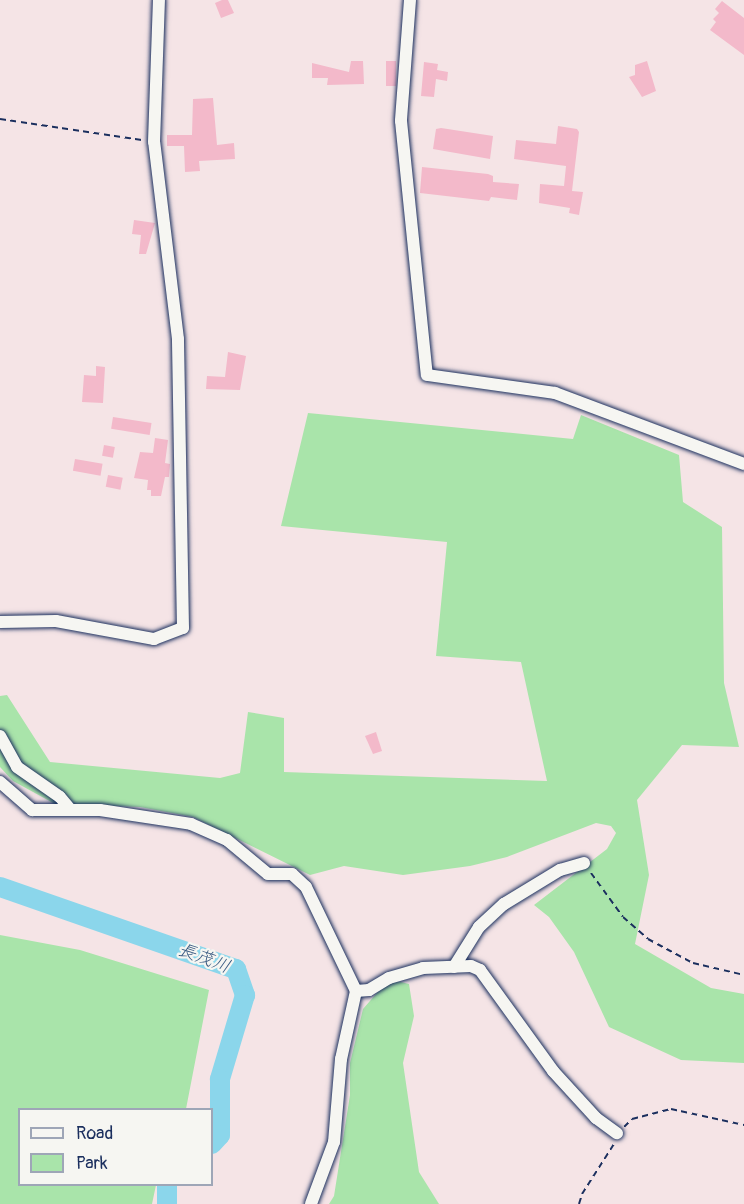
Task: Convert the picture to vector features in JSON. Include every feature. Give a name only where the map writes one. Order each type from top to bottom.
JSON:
[{"type":"street","points":[[0,622],[57,621],[154,639],[183,628],[178,339],[154,142],[159,0]]},
{"type":"street","points":[[410,0],[401,121],[427,375],[555,393],[744,464]]},
{"type":"street","points":[[0,736],[17,767],[60,797],[70,809]]},
{"type":"street","points":[[0,782],[32,810],[70,809],[136,814],[191,824],[227,840],[268,874],[292,874],[306,886],[356,991],[341,1059],[334,1142],[311,1204]]},
{"type":"street","points":[[454,967],[479,927],[504,904],[560,870],[584,863]]},
{"type":"street","points":[[356,991],[369,990],[390,978],[423,968],[471,966],[486,976],[553,1071],[596,1118],[617,1133]]},
{"type":"path","points":[[0,119],[154,142]]},
{"type":"path","points":[[584,863],[623,917],[648,939],[693,963],[744,975]]},
{"type":"path","points":[[579,1204],[582,1194],[611,1151],[617,1133],[632,1119],[671,1109],[744,1125]]},
{"type":"green space","points":[[308,413],[573,439],[581,415],[679,455],[683,502],[722,527],[724,683],[739,747],[682,745],[637,800],[649,875],[635,944],[711,988],[744,994],[744,1063],[681,1060],[609,1027],[574,952],[549,917],[534,905],[607,849],[616,833],[611,826],[596,823],[507,857],[470,866],[403,875],[344,866],[310,875],[193,817],[140,807],[55,804],[13,781],[0,767],[0,696],[7,695],[50,762],[220,778],[240,773],[248,712],[284,718],[284,772],[547,781],[521,662],[436,656],[447,542],[281,526]]},
{"type":"green space","points":[[0,935],[80,950],[209,990],[186,1108],[18,1108],[18,1186],[156,1186],[152,1204],[0,1204]]},
{"type":"green space","points":[[389,979],[409,984],[414,1016],[403,1063],[419,1172],[439,1204],[329,1204],[334,1196],[350,1095],[350,1063],[363,1009]]},
{"type":"building","points":[[228,0],[234,13],[221,18],[215,3]]},
{"type":"building","points":[[722,1],[744,18],[744,55],[710,30],[716,22],[713,19],[719,13],[715,9]]},
{"type":"building","points":[[351,61],[363,61],[364,84],[327,85],[328,78],[312,78],[312,63],[349,72]]},
{"type":"building","points":[[386,61],[396,61],[396,86],[386,86]]},
{"type":"building","points":[[647,61],[656,91],[642,97],[629,77],[635,75],[635,65]]},
{"type":"building","points":[[424,62],[438,64],[437,70],[448,72],[447,81],[436,79],[434,97],[421,96]]},
{"type":"building","points":[[213,98],[217,145],[234,143],[235,159],[199,161],[200,171],[185,172],[184,146],[167,146],[167,135],[192,135],[193,99]]},
{"type":"building","points":[[558,126],[577,129],[579,132],[572,191],[583,192],[579,215],[569,213],[570,208],[539,203],[540,184],[564,186],[566,166],[514,159],[516,140],[556,144]]},
{"type":"building","points":[[436,129],[493,136],[490,159],[433,149]]},
{"type":"building","points":[[422,167],[488,174],[493,176],[493,182],[519,184],[517,200],[491,197],[489,201],[420,193]]},
{"type":"building","points":[[134,220],[155,223],[146,254],[139,254],[141,235],[132,234]]},
{"type":"building","points":[[228,352],[246,356],[240,390],[206,389],[207,376],[225,377]]},
{"type":"building","points":[[96,366],[105,367],[103,403],[82,402],[84,375],[96,376]]},
{"type":"building","points":[[113,417],[152,423],[150,435],[111,429]]},
{"type":"building","points":[[155,438],[168,440],[165,463],[170,464],[169,477],[165,477],[161,496],[151,496],[151,490],[147,490],[148,480],[134,478],[140,452],[153,453]]},
{"type":"building","points":[[104,445],[115,447],[113,458],[102,456]]},
{"type":"building","points":[[75,459],[103,464],[100,476],[73,471]]},
{"type":"building","points":[[108,475],[123,478],[120,490],[106,487]]},
{"type":"building","points":[[376,732],[382,751],[373,754],[365,736]]},
{"type":"waterway","name":"長茂川","points":[[0,887],[236,969],[245,995],[220,1079],[220,1135],[213,1143]]},
{"type":"waterway","name":"長茂川","points":[[167,1186],[167,1204]]}]
